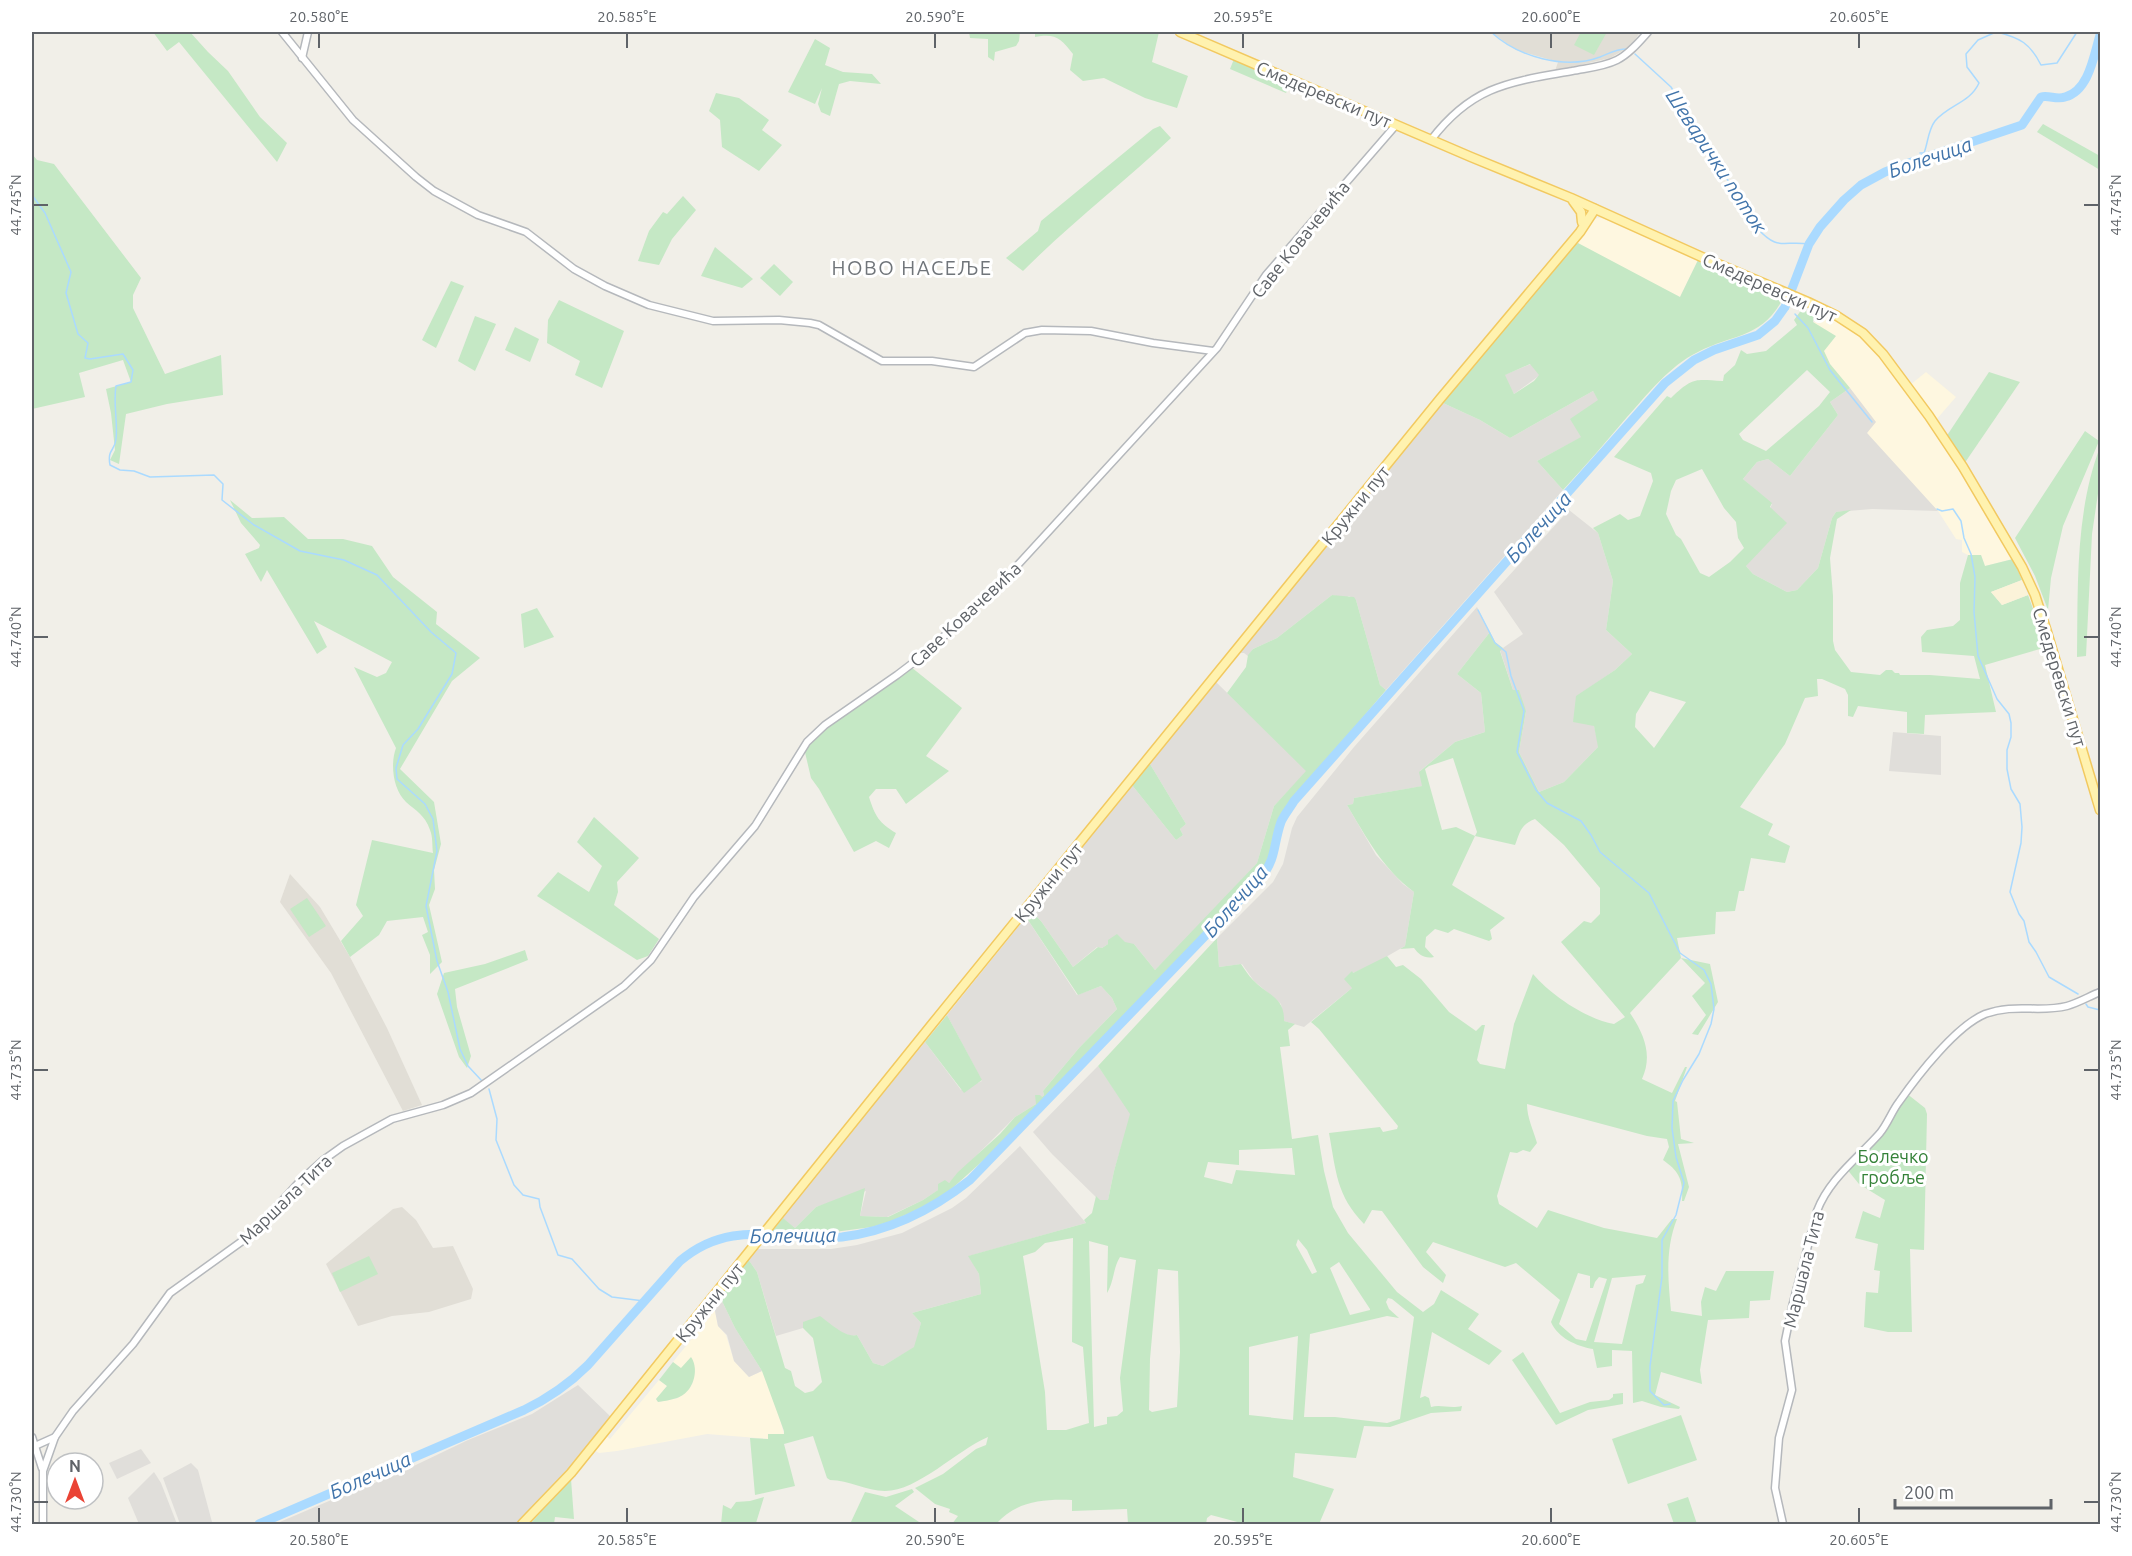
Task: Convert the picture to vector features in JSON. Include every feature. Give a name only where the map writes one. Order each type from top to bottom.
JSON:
[{"type":"main road","name":"Смедеревски пут","points":[[1180,32],[1608,214],[1848,322],[1877,348],[1929,416],[1985,503],[2022,567],[2035,595],[2100,810]]},
{"type":"main road","points":[[1571,198],[1585,222],[1608,214]]},
{"type":"main road","name":"Кружни пут","points":[[522,1524],[566,1480],[1280,595],[1573,238],[1593,208]]},
{"type":"street","points":[[282,32],[353,120],[434,191],[484,218],[526,232],[574,269],[605,286],[649,305],[714,321],[778,320],[819,325],[876,358],[891,361],[933,361],[972,367],[1030,332],[1082,330],[1213,351]]},
{"type":"street","points":[[302,58],[308,32]]},
{"type":"street","points":[[1431,140],[1455,113],[1482,94],[1524,80],[1612,62],[1626,54],[1648,32]]},
{"type":"street","name":"Саве Ковачевића","points":[[507,1069],[639,973],[651,960],[694,897],[755,826],[807,742],[825,725],[926,653],[1003,581],[1213,351],[1266,275],[1396,124]]},
{"type":"street","name":"Маршала Тита","points":[[1784,1524],[1775,1488],[1779,1438],[1792,1390],[1785,1341],[1822,1198],[1846,1168],[1882,1131],[1899,1103],[1923,1072],[1966,1025],[1986,1014],[2004,1009],[2067,1006],[2100,992]]},
{"type":"street","name":"Маршала Тита","points":[[43,1471],[56,1437],[69,1415],[133,1344],[170,1293],[252,1234],[301,1180],[327,1157],[357,1137],[392,1119],[443,1105],[465,1096],[507,1069]]},
{"type":"street","points":[[32,1437],[43,1471],[43,1524]]},
{"type":"street","points":[[35,1446],[56,1437]]},
{"type":"shaded area","points":[[1491,32],[1640,32],[1631,46],[1610,58],[1555,71],[1558,62],[1516,50]]},
{"type":"shaded area","points":[[1603,217],[1698,260],[1680,297],[1574,245],[1594,219]]},
{"type":"shaded area","points":[[1820,312],[1860,336],[1875,350],[1911,395],[1984,505],[2013,559],[1985,566],[1981,555],[1968,555],[1962,552],[1962,540],[1956,539],[1938,511],[1919,493],[1866,432],[1848,386],[1830,364],[1824,351],[1814,323]]},
{"type":"shaded area","points":[[1531,364],[1540,375],[1514,394],[1504,375]]},
{"type":"shaded area","points":[[1926,372],[1956,397],[1936,420],[1910,385]]},
{"type":"shaded area","points":[[1850,388],[1876,422],[1867,433],[1938,511],[1872,509],[1836,512],[1832,518],[1818,568],[1797,590],[1787,592],[1753,574],[1746,566],[1772,504],[1743,479],[1757,462],[1768,459],[1790,476],[1838,415],[1830,402]]},
{"type":"shaded area","points":[[1593,391],[1599,400],[1582,437],[1537,461],[1563,490],[1386,690],[1380,685],[1356,600],[1349,596],[1345,598],[1332,595],[1277,638],[1253,649],[1248,656],[1240,653],[1443,403],[1480,420],[1510,438]]},
{"type":"shaded area","points":[[1569,510],[1598,533],[1613,581],[1606,630],[1632,654],[1615,670],[1576,697],[1594,726],[1599,746],[1564,782],[1539,792],[1519,752],[1526,711],[1513,690],[1500,650],[1523,634],[1494,592]]},
{"type":"shaded area","points":[[1477,607],[1490,632],[1457,674],[1481,693],[1485,732],[1455,742],[1420,771],[1423,786],[1354,798],[1353,804],[1347,805],[1376,855],[1403,884],[1414,892],[1405,946],[1353,973],[1352,988],[1304,1027],[1284,1021],[1281,1004],[1254,981],[1242,964],[1219,967],[1217,938],[1273,882],[1283,864],[1297,817],[1354,747]]},
{"type":"shaded area","points":[[1216,682],[1307,771],[1274,806],[1257,863],[1155,970],[1134,944],[1108,944],[1102,948],[1097,947],[1073,967],[1041,921],[1031,911],[1132,785],[1176,840],[1183,835],[1180,829],[1186,824],[1150,764]]},
{"type":"shaded area","points":[[1893,732],[1941,736],[1941,775],[1889,771]]},
{"type":"shaded area","points":[[290,874],[320,907],[350,957],[387,1028],[422,1105],[403,1111],[331,973],[280,902]]},
{"type":"shaded area","points":[[1026,917],[1077,995],[1101,986],[1112,998],[1117,1009],[1079,1048],[1043,1091],[1044,1095],[1036,1104],[1015,1117],[949,1183],[923,1200],[887,1217],[860,1216],[866,1191],[816,1207],[795,1228],[781,1217],[925,1042],[961,1090],[982,1081],[947,1015]]},
{"type":"shaded area","points":[[1098,1066],[1131,1114],[1108,1200],[1099,1200],[1033,1132]]},
{"type":"shaded area","points":[[1020,1146],[1086,1223],[969,1256],[979,1274],[981,1294],[912,1313],[921,1323],[915,1347],[883,1366],[873,1363],[857,1335],[852,1336],[803,1322],[803,1328],[776,1336],[757,1272],[748,1259],[756,1249],[831,1249],[857,1245],[902,1233],[952,1208],[966,1198]]},
{"type":"shaded area","points":[[402,1207],[416,1220],[433,1248],[453,1246],[473,1289],[471,1299],[429,1312],[392,1316],[358,1326],[326,1264],[393,1209]]},
{"type":"shaded area","points":[[717,1297],[722,1301],[735,1328],[762,1371],[749,1377],[734,1361],[727,1335],[718,1326],[715,1311],[710,1306]]},
{"type":"shaded area","points":[[710,1306],[715,1311],[718,1326],[726,1335],[734,1361],[749,1377],[762,1371],[775,1401],[784,1434],[769,1439],[707,1434],[617,1451],[599,1453],[594,1450],[606,1436],[610,1439],[659,1380],[667,1386],[656,1399],[658,1402],[678,1398],[690,1388],[693,1382],[673,1362],[711,1315],[707,1310]]},
{"type":"shaded area","points":[[578,1385],[612,1418],[571,1473],[518,1524],[275,1524],[397,1474],[468,1440],[532,1414]]},
{"type":"shaded area","points":[[141,1449],[151,1463],[117,1479],[109,1463]]},
{"type":"shaded area","points":[[191,1463],[198,1470],[211,1524],[180,1524],[163,1478]]},
{"type":"shaded area","points":[[154,1472],[161,1483],[177,1524],[139,1524],[128,1498]]},
{"type":"green space","points":[[153,32],[190,32],[228,71],[260,117],[287,143],[277,162],[179,42],[167,51]]},
{"type":"green space","points":[[969,32],[1020,32],[1016,46],[995,52],[994,61],[988,57],[988,39],[970,38]]},
{"type":"green space","points":[[1035,32],[1159,32],[1152,62],[1188,76],[1177,108],[1145,98],[1104,78],[1083,81],[1070,70],[1073,54],[1065,44],[1053,36],[1035,37]]},
{"type":"green space","points":[[1581,32],[1607,32],[1594,55],[1574,45]]},
{"type":"green space","points":[[815,39],[830,48],[825,65],[843,72],[872,74],[881,84],[850,81],[839,84],[830,116],[821,112],[818,104],[822,88],[815,104],[788,92]]},
{"type":"green space","points":[[1234,59],[1291,83],[1286,93],[1230,69]]},
{"type":"green space","points":[[716,93],[739,98],[769,120],[762,130],[782,145],[759,171],[722,147],[720,120],[709,111]]},
{"type":"green space","points":[[2043,124],[2100,156],[2100,170],[2037,132]]},
{"type":"green space","points":[[1160,126],[1171,138],[1023,271],[1006,258],[1038,231],[1041,221],[1153,129]]},
{"type":"green space","points":[[32,154],[37,160],[54,164],[141,278],[133,295],[133,308],[165,374],[221,355],[223,395],[167,404],[126,414],[119,464],[110,460],[115,450],[106,389],[131,382],[123,360],[79,373],[85,397],[32,409]]},
{"type":"green space","points":[[683,196],[696,210],[672,239],[659,265],[638,261],[649,231],[663,212],[667,214]]},
{"type":"green space","points":[[1578,243],[1680,297],[1698,260],[1784,297],[1776,311],[1757,328],[1698,352],[1668,373],[1563,490],[1537,461],[1581,437],[1570,419],[1598,400],[1593,391],[1510,438],[1480,420],[1443,403]],"holes":[[[1530,364],[1539,375],[1514,394],[1505,375]]]},
{"type":"green space","points":[[715,247],[753,279],[742,288],[701,276]]},
{"type":"green space","points":[[774,264],[793,282],[780,296],[760,278]]},
{"type":"green space","points":[[451,281],[464,286],[436,348],[422,340]]},
{"type":"green space","points":[[559,300],[624,331],[602,388],[575,375],[580,361],[547,343],[548,320]]},
{"type":"green space","points":[[1802,309],[1814,316],[1813,322],[1836,336],[1824,351],[1830,364],[1850,388],[1830,402],[1838,415],[1790,476],[1768,459],[1757,462],[1743,479],[1772,503],[1770,507],[1787,523],[1746,566],[1753,574],[1787,592],[1797,590],[1818,568],[1832,518],[1836,512],[1851,510],[1837,519],[1830,558],[1833,641],[1835,650],[1851,672],[1880,675],[1886,670],[1892,670],[1900,675],[1980,679],[1974,656],[1922,652],[1921,637],[1927,630],[1953,626],[1960,620],[1960,583],[1968,555],[1981,555],[1985,566],[2013,559],[2022,580],[1991,592],[2002,605],[2028,595],[2047,647],[1985,665],[1996,712],[1925,715],[1924,734],[1907,733],[1907,712],[1858,706],[1853,717],[1848,716],[1848,695],[1845,689],[1817,679],[1818,696],[1805,698],[1785,744],[1740,807],[1773,824],[1768,835],[1790,846],[1785,863],[1751,858],[1744,891],[1739,891],[1735,911],[1716,912],[1715,934],[1677,938],[1681,958],[1630,1013],[1643,1037],[1647,1053],[1642,1079],[1672,1093],[1687,1067],[1675,1101],[1677,1102],[1681,1139],[1694,1143],[1678,1144],[1689,1187],[1684,1201],[1682,1201],[1682,1187],[1677,1173],[1663,1160],[1669,1147],[1667,1139],[1647,1136],[1527,1104],[1537,1143],[1530,1152],[1523,1150],[1517,1153],[1510,1152],[1497,1196],[1499,1204],[1537,1228],[1548,1210],[1604,1228],[1657,1238],[1672,1219],[1677,1219],[1669,1253],[1671,1311],[1702,1316],[1701,1302],[1705,1287],[1716,1291],[1726,1271],[1774,1271],[1770,1300],[1750,1301],[1749,1318],[1708,1320],[1700,1370],[1702,1384],[1661,1372],[1655,1395],[1680,1407],[1679,1409],[1661,1407],[1642,1401],[1633,1403],[1632,1351],[1612,1350],[1612,1366],[1597,1368],[1593,1349],[1568,1340],[1554,1328],[1551,1322],[1560,1300],[1516,1263],[1505,1267],[1433,1242],[1426,1252],[1446,1275],[1443,1283],[1423,1267],[1382,1211],[1372,1210],[1364,1224],[1342,1192],[1329,1133],[1380,1127],[1383,1132],[1397,1129],[1398,1126],[1311,1022],[1352,988],[1344,979],[1352,971],[1353,973],[1387,956],[1396,967],[1403,965],[1421,979],[1449,1012],[1476,1031],[1485,1025],[1477,1060],[1480,1064],[1505,1069],[1514,1024],[1533,974],[1559,998],[1581,1012],[1614,1024],[1625,1017],[1561,942],[1584,921],[1591,923],[1600,914],[1600,888],[1564,845],[1535,819],[1523,827],[1515,845],[1475,836],[1452,885],[1505,918],[1490,930],[1492,939],[1489,941],[1454,929],[1448,933],[1435,929],[1426,937],[1425,947],[1434,957],[1425,957],[1414,948],[1400,949],[1405,946],[1414,892],[1384,863],[1347,805],[1353,804],[1354,798],[1422,786],[1419,772],[1455,742],[1485,732],[1481,693],[1457,674],[1490,632],[1495,642],[1503,648],[1500,651],[1513,690],[1519,690],[1526,711],[1519,752],[1539,792],[1564,782],[1598,747],[1594,726],[1573,722],[1576,696],[1615,670],[1632,654],[1606,630],[1613,581],[1598,533],[1593,528],[1620,514],[1628,520],[1640,516],[1653,481],[1651,473],[1614,457],[1667,396],[1671,398],[1695,381],[1723,381],[1724,375],[1735,365],[1741,350],[1747,354],[1766,351],[1797,325],[1794,320]],"holes":[[[1807,370],[1830,392],[1819,406],[1766,451],[1743,440],[1739,434]],[[1702,469],[1724,508],[1736,522],[1738,538],[1744,548],[1730,562],[1709,577],[1700,573],[1681,539],[1676,535],[1666,514],[1676,480]],[[1650,691],[1686,702],[1654,748],[1635,727],[1636,714]],[[1453,758],[1477,832],[1475,836],[1456,827],[1442,830],[1425,769]],[[1578,1273],[1590,1276],[1590,1288],[1593,1288],[1599,1277],[1607,1279],[1586,1341],[1576,1339],[1559,1324]],[[1646,1275],[1643,1283],[1636,1285],[1622,1344],[1594,1342],[1612,1278]]]},
{"type":"green space","points":[[475,316],[496,324],[475,371],[458,361]]},
{"type":"green space","points":[[515,327],[539,339],[530,362],[505,350]]},
{"type":"green space","points":[[1989,372],[2020,382],[1964,464],[1946,437]]},
{"type":"green space","points":[[2085,431],[2099,441],[2063,526],[2051,578],[2048,610],[2035,576],[2015,538]]},
{"type":"green space","points":[[2100,447],[2100,480],[2092,534],[2086,656],[2077,657],[2078,577],[2082,524],[2092,472]]},
{"type":"green space","points":[[230,500],[252,518],[284,517],[308,539],[343,539],[372,546],[393,577],[437,612],[436,624],[480,658],[452,681],[400,769],[434,802],[441,844],[434,870],[435,889],[429,905],[442,962],[430,974],[430,955],[422,935],[428,932],[423,917],[387,921],[379,935],[350,957],[341,941],[363,916],[356,905],[372,840],[433,853],[431,833],[426,821],[398,791],[393,769],[396,748],[354,667],[377,677],[386,673],[392,662],[314,621],[327,647],[317,654],[267,570],[261,582],[245,554],[259,548],[260,545],[241,523]]},
{"type":"green space","points":[[1332,595],[1354,597],[1356,600],[1380,685],[1386,690],[1285,809],[1268,860],[1258,877],[997,1148],[947,1193],[917,1210],[872,1227],[819,1234],[771,1232],[783,1218],[795,1228],[816,1207],[865,1188],[860,1216],[888,1217],[923,1200],[938,1190],[938,1184],[945,1180],[949,1183],[1015,1117],[1036,1104],[1035,1095],[1042,1097],[1044,1095],[1043,1091],[1079,1048],[1117,1009],[1112,998],[1101,986],[1078,995],[1026,917],[1031,911],[1041,921],[1073,967],[1098,947],[1102,948],[1108,944],[1108,940],[1117,934],[1125,942],[1134,944],[1155,970],[1257,863],[1274,806],[1306,771],[1227,693],[1246,667],[1248,655],[1253,649],[1277,638]]},
{"type":"green space","points":[[537,608],[554,637],[524,648],[521,614]]},
{"type":"green space","points":[[911,667],[962,708],[926,756],[949,771],[906,804],[896,789],[876,789],[869,797],[873,809],[885,826],[896,833],[889,848],[876,841],[854,852],[811,778],[804,748],[823,730]]},
{"type":"green space","points":[[1150,764],[1186,824],[1180,829],[1183,835],[1176,840],[1132,785]]},
{"type":"green space","points":[[594,817],[639,858],[617,882],[618,892],[614,905],[659,939],[648,956],[637,960],[537,896],[558,872],[589,892],[602,866],[577,842]]},
{"type":"green space","points":[[307,898],[326,926],[309,937],[290,909]]},
{"type":"green space","points":[[1217,938],[1219,967],[1241,964],[1258,985],[1278,1001],[1284,1013],[1284,1021],[1295,1024],[1288,1030],[1290,1046],[1280,1047],[1292,1139],[1318,1135],[1333,1207],[1348,1233],[1397,1292],[1423,1312],[1434,1304],[1441,1290],[1479,1314],[1468,1329],[1502,1351],[1489,1365],[1432,1332],[1420,1398],[1425,1396],[1429,1398],[1431,1407],[1462,1406],[1461,1411],[1431,1413],[1390,1427],[1364,1426],[1356,1458],[1295,1453],[1293,1477],[1334,1489],[1319,1524],[1245,1524],[1211,1515],[1207,1518],[1206,1524],[1128,1524],[1127,1509],[1072,1511],[1072,1500],[1061,1500],[1040,1501],[1021,1506],[1004,1516],[996,1524],[952,1524],[958,1516],[949,1512],[950,1509],[935,1504],[915,1488],[943,1474],[976,1449],[986,1445],[988,1437],[911,1484],[885,1491],[827,1478],[813,1436],[784,1444],[795,1486],[755,1495],[750,1438],[768,1439],[768,1434],[784,1434],[784,1431],[762,1371],[735,1328],[722,1301],[717,1297],[748,1259],[757,1272],[785,1368],[791,1371],[795,1386],[805,1393],[813,1391],[822,1382],[813,1338],[803,1328],[803,1322],[820,1316],[843,1332],[857,1335],[873,1363],[883,1366],[914,1347],[921,1323],[912,1313],[981,1294],[979,1274],[968,1256],[1086,1223],[1084,1220],[1092,1213],[1096,1196],[1100,1200],[1108,1200],[1130,1114],[1098,1066]],"holes":[[[1292,1148],[1295,1175],[1236,1170],[1232,1184],[1204,1177],[1208,1162],[1239,1165],[1239,1150]],[[1073,1238],[1072,1342],[1083,1347],[1089,1423],[1066,1430],[1047,1430],[1045,1392],[1023,1256],[1035,1252],[1045,1243]],[[1298,1239],[1307,1250],[1317,1272],[1312,1274],[1296,1245]],[[1089,1241],[1108,1246],[1107,1293],[1120,1257],[1136,1260],[1120,1378],[1123,1411],[1117,1416],[1107,1417],[1107,1424],[1094,1427]],[[1339,1262],[1370,1309],[1350,1315],[1330,1268]],[[1158,1269],[1178,1271],[1180,1352],[1177,1407],[1152,1412],[1149,1410],[1150,1359]],[[1388,1298],[1414,1317],[1400,1419],[1387,1423],[1335,1417],[1304,1417],[1310,1334],[1387,1316],[1399,1318],[1389,1309],[1386,1302]],[[1298,1336],[1293,1420],[1249,1415],[1249,1347]]]},
{"type":"green space","points":[[525,950],[528,960],[455,989],[457,1007],[471,1056],[467,1068],[459,1057],[437,994],[444,973],[485,964]]},
{"type":"green space","points":[[1681,958],[1710,964],[1718,1002],[1698,1035],[1692,1034],[1706,1015],[1692,996],[1705,983]]},
{"type":"green space","points":[[947,1015],[982,1080],[964,1093],[925,1042]]},
{"type":"green space","name":"Болечко гробље","points":[[1906,1093],[1925,1108],[1927,1114],[1924,1250],[1910,1249],[1912,1332],[1888,1332],[1864,1327],[1866,1292],[1878,1293],[1880,1271],[1874,1270],[1878,1244],[1855,1238],[1863,1211],[1880,1218],[1885,1200],[1859,1184],[1846,1168],[1882,1131]]},
{"type":"green space","points":[[369,1256],[378,1274],[340,1292],[332,1273]]},
{"type":"green space","points":[[1523,1352],[1560,1413],[1590,1402],[1609,1400],[1613,1394],[1623,1393],[1623,1404],[1588,1410],[1556,1425],[1512,1360]]},
{"type":"green space","points":[[691,1357],[695,1374],[691,1386],[677,1398],[658,1402],[656,1399],[667,1386],[659,1380],[673,1362],[681,1368]]},
{"type":"green space","points":[[1681,1415],[1697,1460],[1628,1484],[1612,1439]]},
{"type":"green space","points":[[571,1479],[574,1519],[555,1517],[554,1524],[530,1524]]},
{"type":"green space","points":[[912,1489],[914,1492],[895,1506],[922,1524],[850,1524],[865,1492],[886,1497]]},
{"type":"green space","points":[[764,1497],[756,1523],[761,1524],[721,1524],[723,1505],[731,1509],[736,1502]]},
{"type":"green space","points":[[1688,1497],[1697,1524],[1674,1524],[1667,1504]]},
{"type":"sand","points":[[2022,580],[2028,595],[2002,605],[1991,592]]},
{"type":"waterway","name":"Шеварички поток","points":[[1491,32],[1514,48],[1542,59],[1557,61],[1586,61],[1616,50],[1627,49]]},
{"type":"waterway","name":"Болечица","points":[[1920,153],[1924,153],[1935,121],[1946,111],[1965,100],[1979,83],[1967,67],[1966,54],[1978,40],[1996,32]]},
{"type":"waterway","name":"Болечица","points":[[1997,32],[2023,42],[2033,51],[2041,65],[2057,63],[2077,32]]},
{"type":"waterway","name":"Болечица","points":[[259,1524],[524,1410],[550,1395],[588,1365],[680,1261],[700,1247],[719,1239],[738,1235],[820,1238],[842,1237],[877,1230],[926,1210],[970,1180],[1261,878],[1272,857],[1281,822],[1294,801],[1665,383],[1694,360],[1714,350],[1758,335],[1775,321],[1785,307],[1809,244],[1820,227],[1844,200],[1861,185],[1885,172],[2022,125],[2041,97],[2062,98],[2073,93],[2085,80],[2093,62],[2100,35]]},
{"type":"waterway","name":"Шеварички поток","points":[[1635,54],[1671,87],[1757,228],[1776,243],[1809,244]]},
{"type":"waterway","points":[[32,195],[45,213],[71,272],[66,293],[78,334],[88,343],[85,358],[123,354],[133,370],[131,382],[116,386],[116,439],[110,453],[110,465],[120,470],[134,471],[150,477],[214,475],[223,484],[222,500],[254,525],[300,551],[344,560],[377,575],[431,632],[456,653],[452,674],[418,729],[403,745],[396,768],[397,779],[425,804],[433,819],[437,851],[426,906],[437,961],[448,992],[460,1049],[468,1066],[482,1081]]},
{"type":"waterway","points":[[1795,314],[1808,328],[1830,370],[1872,422]]},
{"type":"waterway","points":[[1937,509],[1942,511],[1953,509],[1961,521],[1975,577],[1974,612],[1978,656],[1997,699],[2009,714],[2011,723],[2007,769],[2011,789],[2020,804],[2022,827],[2021,843],[2010,892],[2024,921],[2029,942],[2049,977],[2078,994]]},
{"type":"waterway","points":[[1478,610],[1495,643],[1506,652],[1511,676],[1524,711],[1517,752],[1536,790],[1547,803],[1581,821],[1600,852],[1649,893],[1680,953],[1704,970],[1711,984],[1714,1009],[1711,1024],[1699,1054],[1673,1101],[1672,1128],[1676,1157],[1684,1183],[1676,1215],[1662,1240],[1662,1277],[1650,1366],[1650,1391],[1664,1405],[1670,1404]]},
{"type":"waterway","points":[[2086,1004],[2088,1007],[2100,1010]]},
{"type":"waterway","points":[[489,1089],[497,1119],[496,1140],[514,1185],[523,1195],[539,1199],[558,1255],[572,1259],[599,1289],[612,1297],[644,1301]]},
{"type":"district","name":"НОВО НАСЕЉЕ","points":[[912,267]]}]
